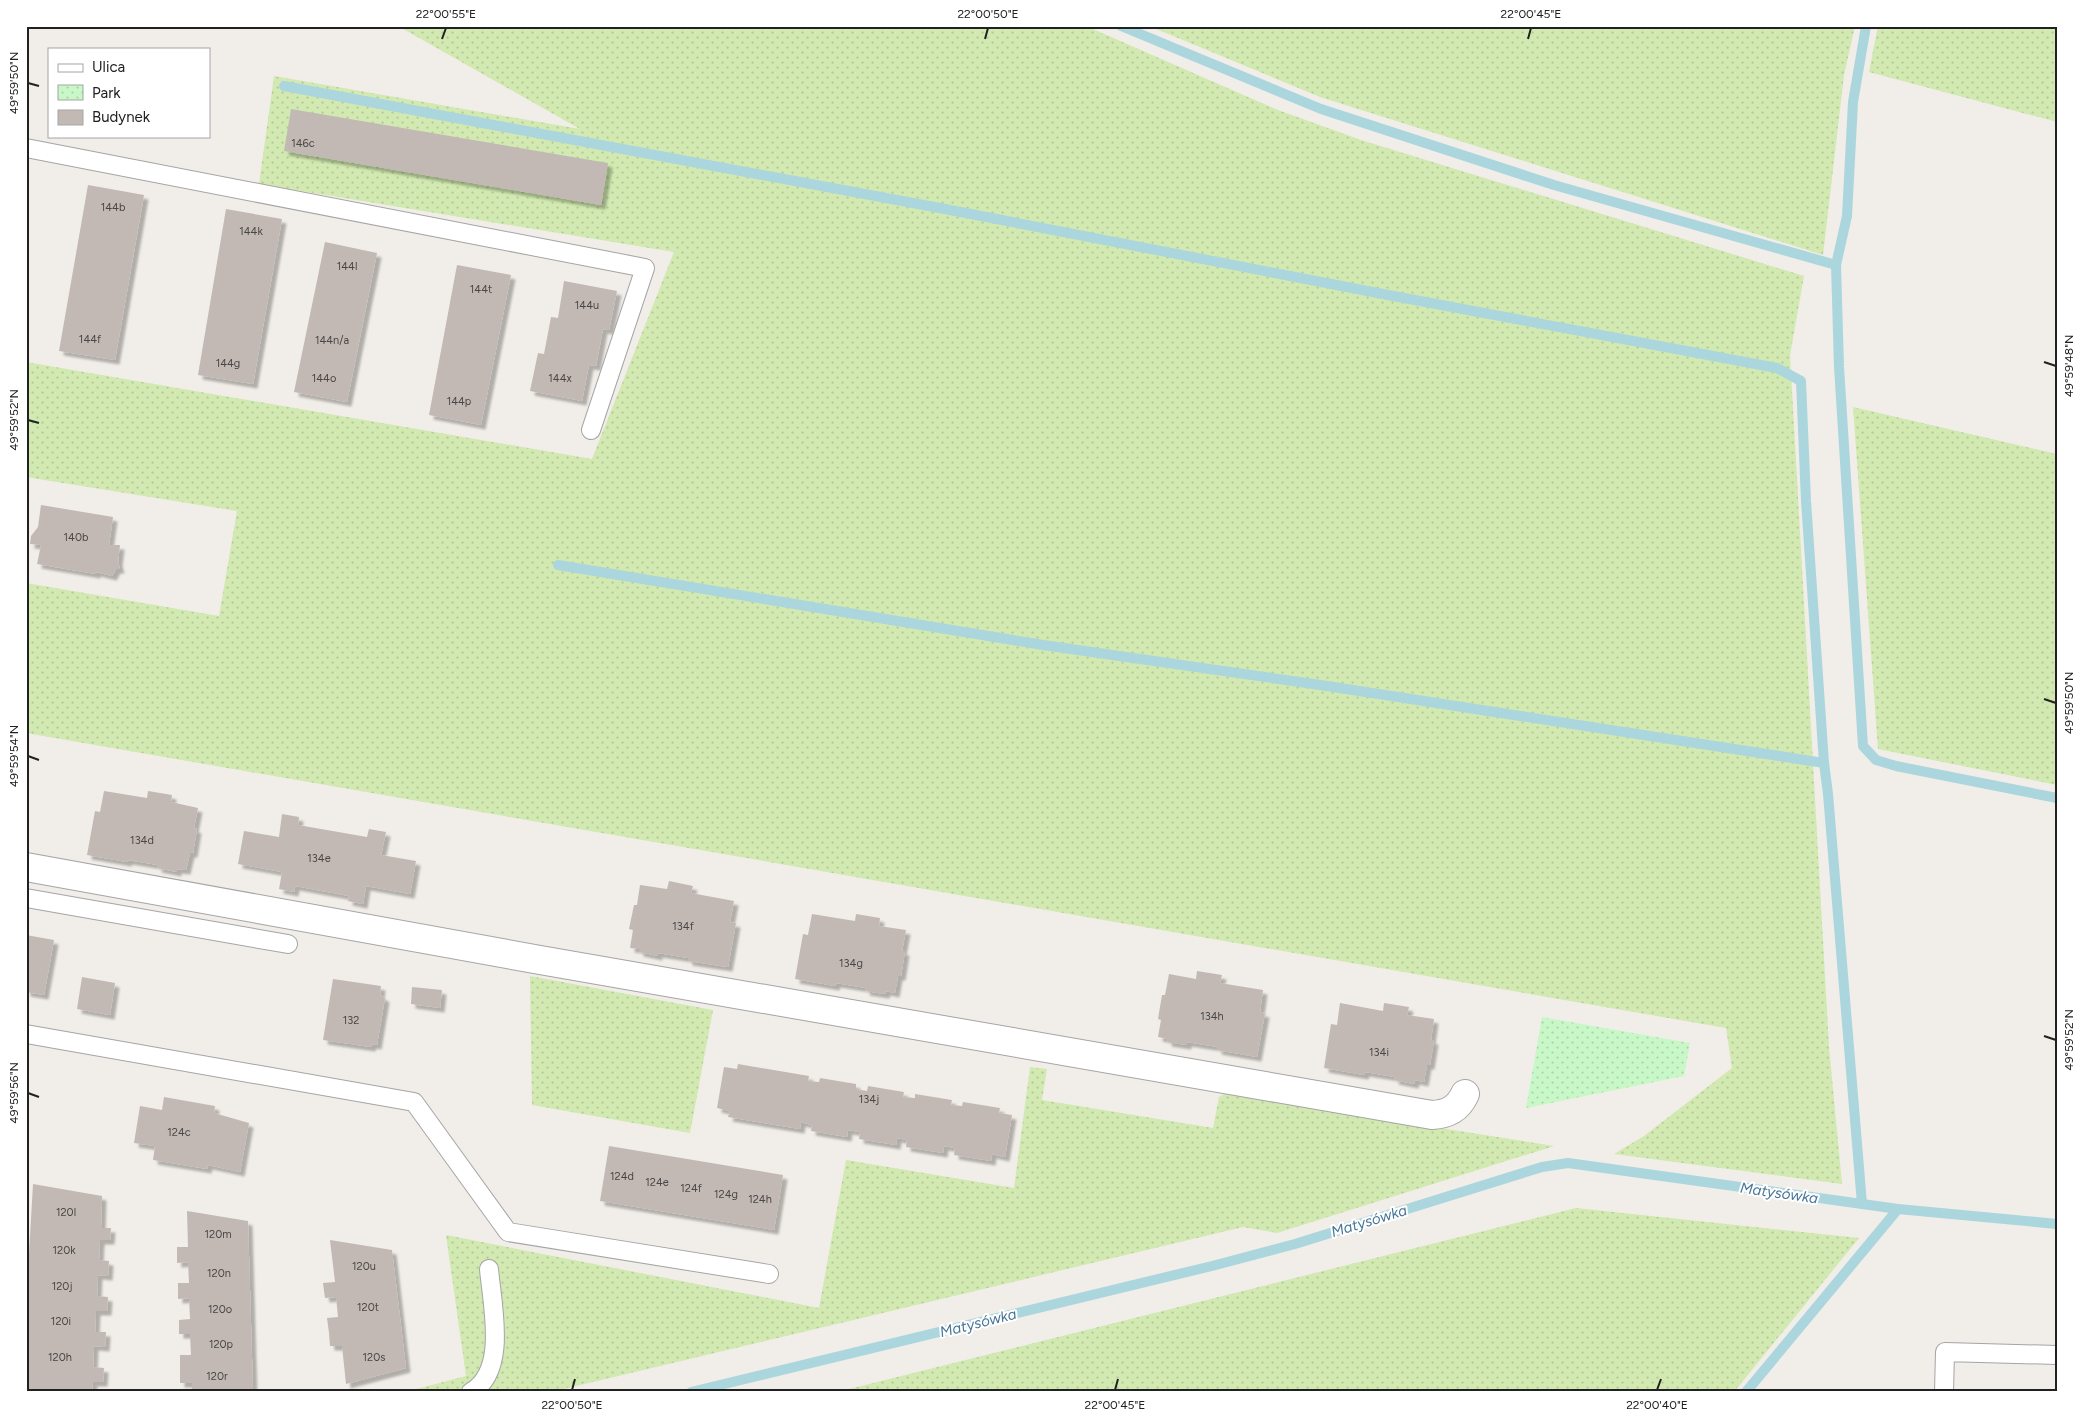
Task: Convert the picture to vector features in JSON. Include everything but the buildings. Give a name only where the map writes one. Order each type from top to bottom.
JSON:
[{"type":"street","points":[[26,867],[540,960],[1432,1115],[1450,1112],[1456,1108],[1465,1094]]},
{"type":"lane","points":[[26,148],[645,268],[591,430]]},
{"type":"lane","points":[[26,898],[288,944]]},
{"type":"lane","points":[[26,1034],[414,1102],[508,1232],[769,1274]]},
{"type":"lane","points":[[471,1392],[478,1388],[488,1375],[495,1348],[489,1269]]},
{"type":"lane","points":[[1944,1392],[1945,1352],[2057,1354]]},
{"type":"green space","points":[[398,26],[1086,26],[1278,110],[1361,140],[1804,276],[1790,355],[1829,1047],[1842,1184],[1614,1154],[1644,1136],[1732,1068],[1726,1028],[26,733],[26,583],[219,616],[237,511],[26,477],[26,362],[592,459],[674,252],[259,184],[274,76],[580,129]]},
{"type":"green space","points":[[1149,26],[1855,26],[1844,75],[1823,255],[1320,97]]},
{"type":"green space","points":[[1878,26],[2057,26],[2057,122],[1869,72]]},
{"type":"green space","points":[[1853,407],[2057,454],[2057,785],[1878,749]]},
{"type":"green space","points":[[530,976],[713,1010],[690,1133],[532,1105]]},
{"type":"green space","points":[[1542,1017],[1690,1043],[1684,1076],[1526,1108]]},
{"type":"green space","points":[[1030,1067],[1047,1069],[1042,1100],[1213,1128],[1219,1097],[1224,1094],[1554,1146],[1277,1233],[1243,1227],[551,1392],[405,1392],[466,1376],[446,1235],[819,1308],[846,1160],[1014,1188]]},
{"type":"green space","points":[[1576,1208],[1859,1238],[1734,1392],[837,1392]]},
{"type":"waterway","points":[[1121,26],[1321,109],[1554,185],[1836,265]]},
{"type":"waterway","points":[[1866,26],[1853,102],[1847,216],[1836,265],[1839,367],[1863,746],[1876,760],[1896,766],[2057,798]]},
{"type":"waterway","points":[[284,86],[945,209],[1777,368],[1801,381],[1806,501],[1824,763]]},
{"type":"waterway","points":[[558,565],[1043,645],[1327,686],[1824,763],[1862,1204]]},
{"type":"waterway","name":"Matysówka","points":[[691,1392],[1212,1266],[1295,1244],[1542,1167],[1568,1163],[1898,1209],[2057,1224]]},
{"type":"waterway","points":[[1746,1392],[1898,1209]]}]
